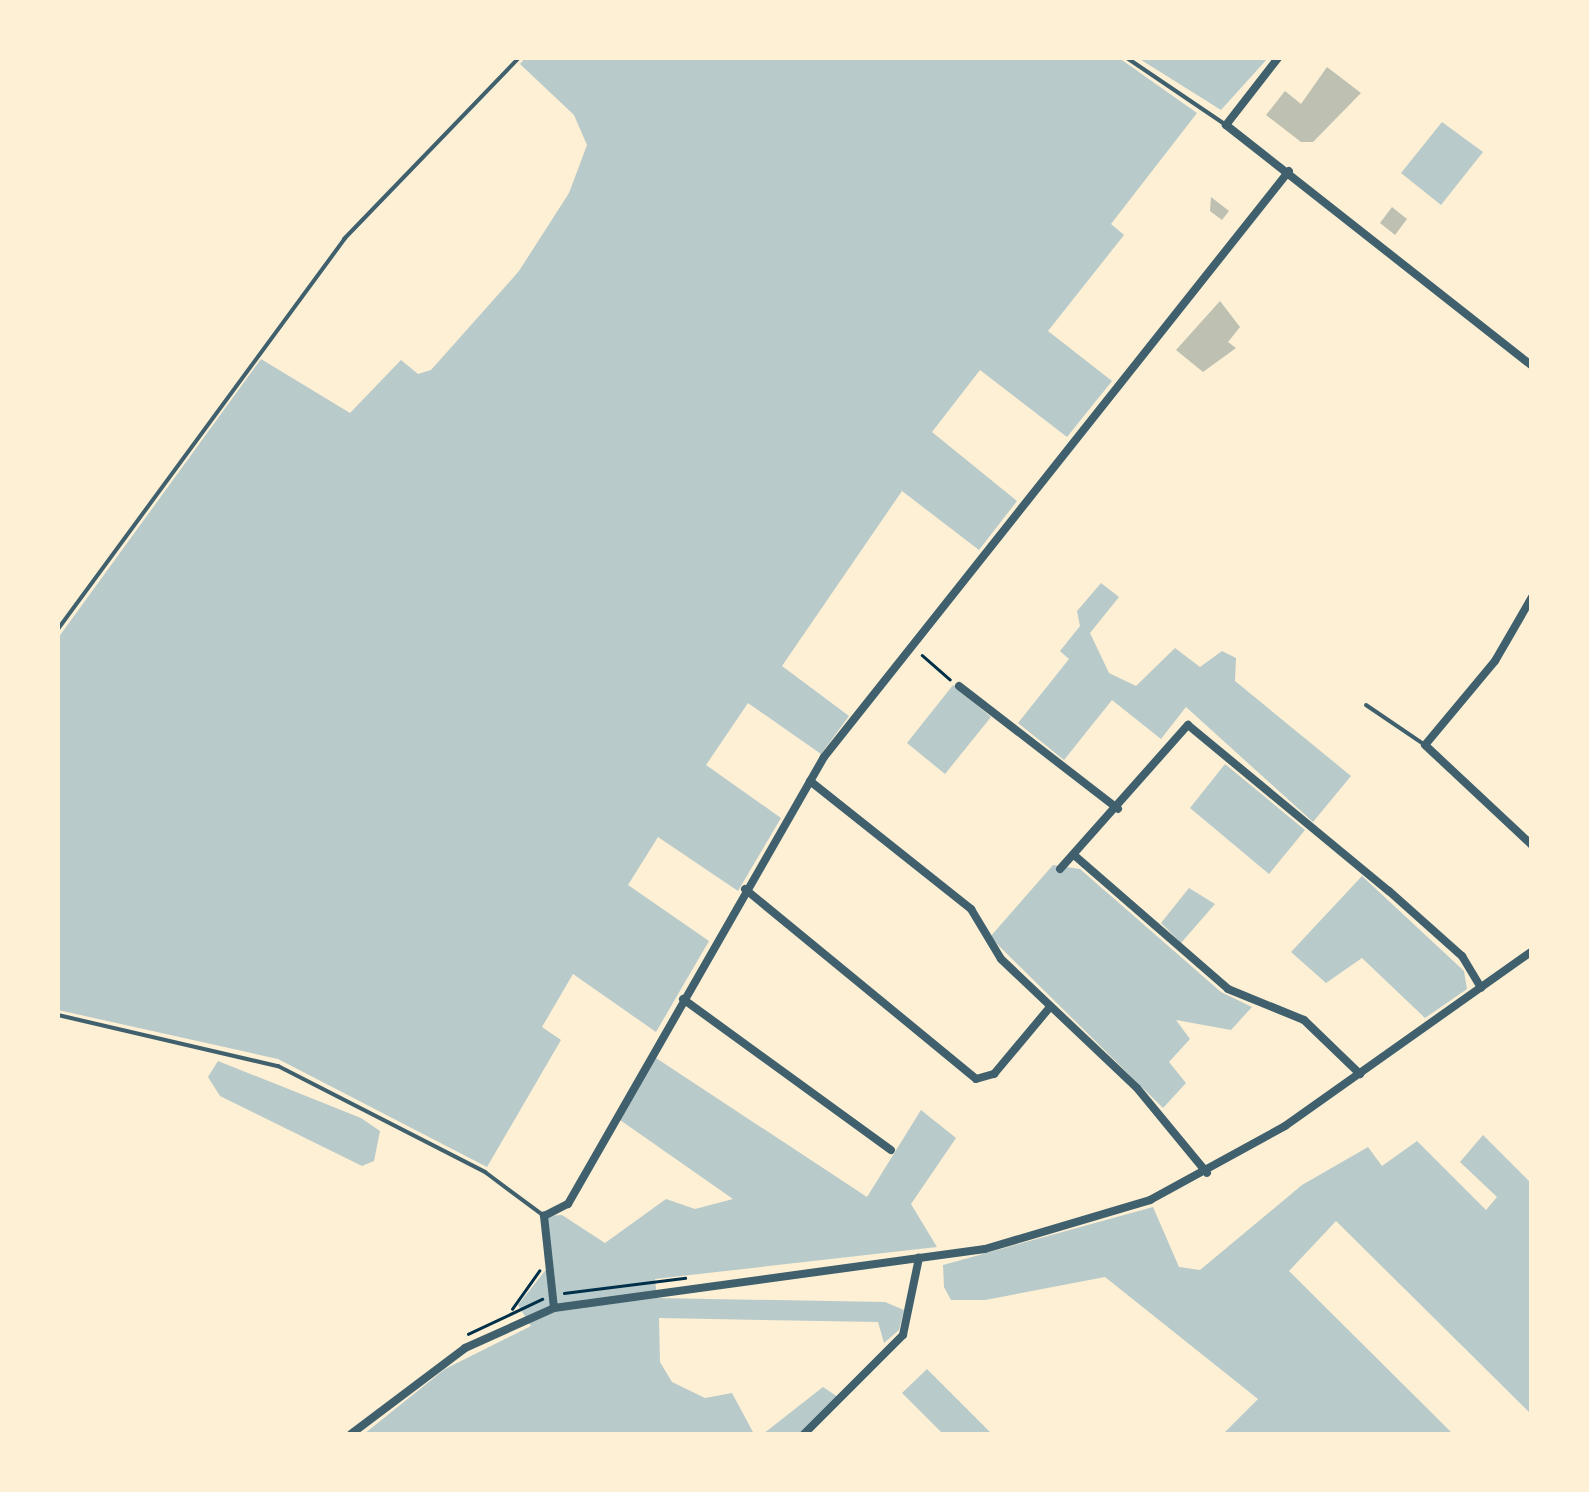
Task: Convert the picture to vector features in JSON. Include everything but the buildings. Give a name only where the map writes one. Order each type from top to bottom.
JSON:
[{"type":"street","points":[[1278,58],[1226,126],[1532,366]]},
{"type":"street","points":[[554,1308],[544,1216],[568,1204],[810,781],[910,646],[1288,172]]},
{"type":"street","points":[[1532,597],[1496,661],[1426,745],[1532,845]]},
{"type":"street","points":[[959,686],[1118,809]]},
{"type":"street","points":[[1060,869],[1118,809],[1185,725],[1389,891],[1462,956],[1481,988]]},
{"type":"street","points":[[810,781],[971,909],[995,952],[1162,1113],[1207,1173]]},
{"type":"street","points":[[1074,855],[1228,988],[1304,1020],[1360,1074]]},
{"type":"street","points":[[745,889],[976,1079],[990,1078],[1050,1007]]},
{"type":"street","points":[[352,1434],[465,1348],[554,1308],[919,1258],[1035,1238],[1207,1173],[1360,1074],[1532,951]]},
{"type":"street","points":[[683,999],[890,1150]]},
{"type":"street","points":[[804,1434],[906,1330],[919,1258]]},
{"type":"lane","points":[[58,629],[344,238],[518,58]]},
{"type":"lane","points":[[1127,58],[1226,126]]},
{"type":"lane","points":[[1366,705],[1426,745]]},
{"type":"lane","points":[[58,1015],[278,1066],[484,1172],[544,1216]]},
{"type":"path","points":[[910,646],[959,686]]},
{"type":"path","points":[[486,1323],[548,1268]]},
{"type":"shaded area","points":[[525,58],[1119,58],[1197,113],[1111,224],[1124,235],[1048,331],[1112,381],[1067,437],[980,370],[932,432],[1017,501],[979,550],[902,491],[782,666],[849,716],[821,754],[748,703],[706,765],[781,818],[738,891],[658,837],[628,885],[709,941],[656,1032],[573,974],[542,1027],[561,1040],[487,1167],[278,1059],[58,1010],[58,638],[261,359],[350,413],[401,360],[418,374],[431,370],[519,271],[569,193],[587,145],[574,115],[520,64]]},
{"type":"shaded area","points":[[1138,58],[1268,58],[1221,110]]},
{"type":"shaded area","points":[[1442,122],[1483,152],[1441,205],[1401,173]]},
{"type":"shaded area","points":[[1101,583],[1119,597],[1090,633],[1109,673],[1136,686],[1175,648],[1200,667],[1222,651],[1236,658],[1235,681],[1351,776],[1313,822],[1186,707],[1161,739],[1112,700],[1064,760],[1018,723],[1069,659],[1060,651],[1080,626],[1077,611]]},
{"type":"shaded area","points":[[953,685],[991,717],[945,774],[907,743]]},
{"type":"shaded area","points":[[1225,764],[1305,830],[1269,874],[1190,808]]},
{"type":"shaded area","points":[[1053,865],[1080,869],[1221,992],[1252,1007],[1231,1030],[1176,1020],[1190,1039],[1169,1062],[1186,1083],[1163,1108],[990,937]]},
{"type":"shaded area","points":[[1362,876],[1464,971],[1467,989],[1425,1018],[1362,958],[1326,983],[1291,952]]},
{"type":"shaded area","points":[[1189,888],[1215,904],[1181,943],[1161,923]]},
{"type":"shaded area","points":[[653,1056],[867,1197],[921,1110],[956,1138],[911,1204],[937,1247],[655,1279],[657,1298],[885,1302],[904,1310],[899,1330],[884,1343],[878,1322],[659,1318],[660,1362],[672,1382],[705,1398],[732,1393],[754,1434],[364,1434],[445,1369],[531,1326],[518,1305],[548,1267],[544,1216],[562,1215],[605,1243],[666,1199],[695,1209],[733,1199],[620,1120]]},
{"type":"shaded area","points":[[218,1061],[361,1118],[380,1131],[374,1161],[362,1166],[220,1096],[208,1077]]},
{"type":"shaded area","points":[[1483,1135],[1531,1183],[1531,1414],[1336,1221],[1289,1271],[1453,1434],[1223,1434],[1258,1399],[1105,1277],[985,1300],[951,1300],[944,1287],[943,1265],[1153,1207],[1179,1267],[1200,1270],[1302,1185],[1368,1147],[1382,1166],[1417,1141],[1486,1210],[1497,1197],[1460,1162]]},
{"type":"shaded area","points":[[927,1369],[992,1434],[943,1434],[902,1393]]},
{"type":"shaded area","points":[[823,1387],[838,1397],[799,1434],[763,1434]]}]
